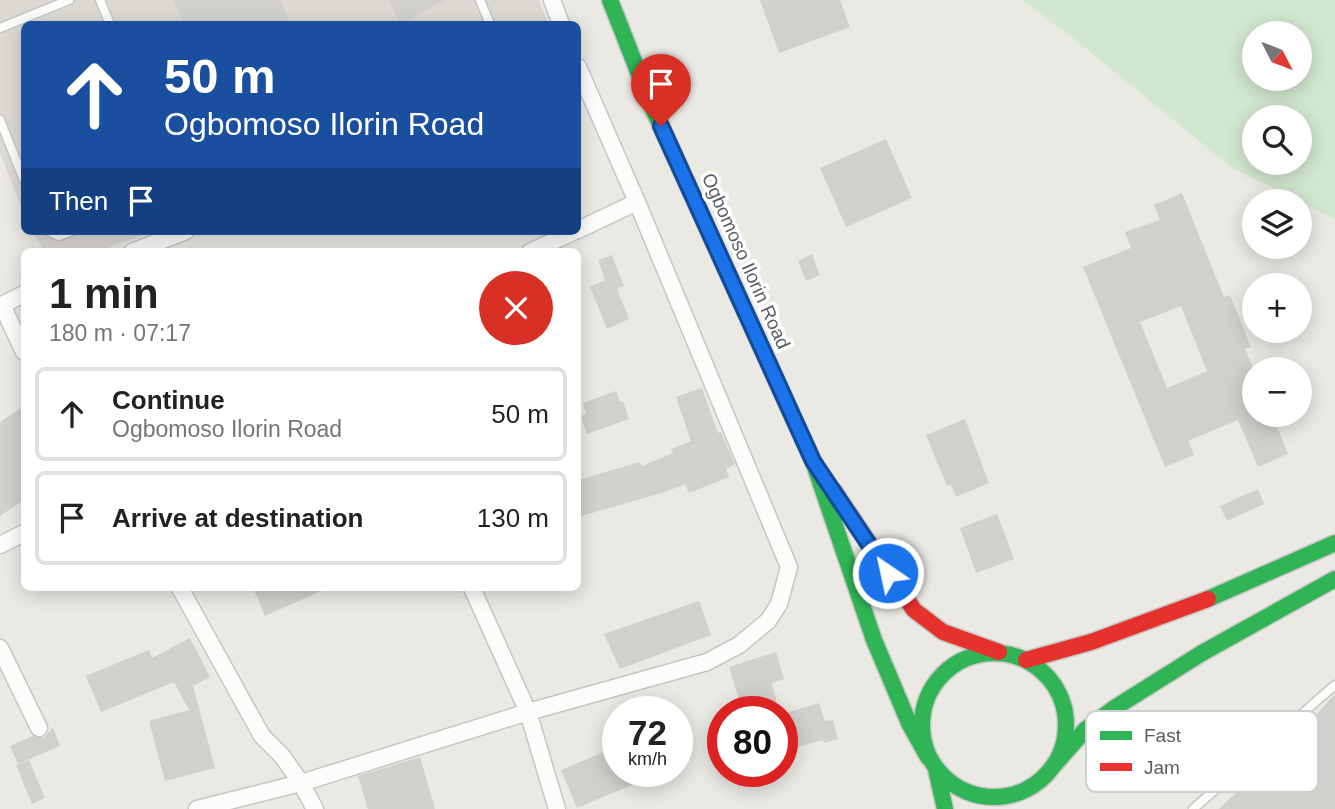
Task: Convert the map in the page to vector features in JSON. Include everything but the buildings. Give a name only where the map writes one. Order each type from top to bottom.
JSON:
[{"type":"main road","name":"Ogbomoso Ilorin Road","points":[[610,0],[650,102],[813,461]]},
{"type":"main road","points":[[813,461],[914,610],[943,632],[1026,660],[1046,674],[1059,694],[1066,717],[1064,741],[1055,764]]},
{"type":"main road","points":[[813,461],[874,640],[909,723],[932,763],[950,783],[968,793],[987,797],[1007,796],[1027,790],[1043,778]]},
{"type":"main road","points":[[1026,660],[1091,642],[1166,616],[1335,543]]},
{"type":"main road","points":[[1109,711],[1202,653],[1335,579]]},
{"type":"main road","points":[[945,809],[921,732],[924,706],[934,683],[953,665],[976,654],[1002,653]]},
{"type":"main road","points":[[1021,809],[1030,791],[1086,728]]},
{"type":"street","points":[[552,0],[560,21]]},
{"type":"street","points":[[197,809],[302,783],[527,712],[707,662],[739,645],[768,621],[779,604],[789,567],[637,202],[581,87]]},
{"type":"street","points":[[581,228],[637,202]]},
{"type":"street","points":[[142,248],[176,235]]},
{"type":"street","points":[[538,248],[566,235]]},
{"type":"street","points":[[21,296],[1,306],[21,346]]},
{"type":"street","points":[[0,545],[21,534]]},
{"type":"street","points":[[182,591],[262,736],[282,756],[302,783],[315,809]]},
{"type":"street","points":[[473,591],[527,712],[557,809]]},
{"type":"street","points":[[0,648],[39,728]]},
{"type":"lane","points":[[0,28],[69,0]]},
{"type":"lane","points":[[100,0],[109,21]]},
{"type":"lane","points":[[480,0],[490,21]]},
{"type":"lane","points":[[0,120],[21,172]]},
{"type":"lane","points":[[1305,711],[1335,685]]},
{"type":"lane","points":[[1193,809],[1212,792]]},
{"type":"shaded area","points":[[0,0],[539,0],[547,21],[21,21],[21,206],[0,153]]},
{"type":"shaded area","points":[[34,235],[143,235],[107,248],[43,248]]},
{"type":"green space","points":[[1022,0],[1335,0],[1335,219],[1312,208],[1312,189],[1275,189],[1247,175],[1312,175],[1312,105],[1242,105],[1242,172],[1231,167],[1078,42]]},
{"type":"traffic: fast","points":[[610,0],[650,102],[813,461],[874,640],[909,723],[928,757]]},
{"type":"traffic: fast","points":[[1208,599],[1335,543]]},
{"type":"traffic: fast","points":[[1111,711],[1202,653],[1335,579]]},
{"type":"traffic: fast","points":[[994,653],[1022,658],[1045,674],[1061,697],[1066,725],[1061,753],[1045,776],[1022,792],[994,797],[966,792],[943,776],[927,753],[922,725],[927,697],[943,674],[966,658],[994,653]]},
{"type":"traffic: fast","points":[[1055,764],[1086,729]]},
{"type":"traffic: fast","points":[[936,769],[945,809]]},
{"type":"traffic: jam","points":[[834,491],[914,610],[943,632],[999,652]]},
{"type":"traffic: jam","points":[[1026,660],[1091,642],[1208,599]]},
{"type":"route","points":[[661,126],[813,461],[888,573]]}]
